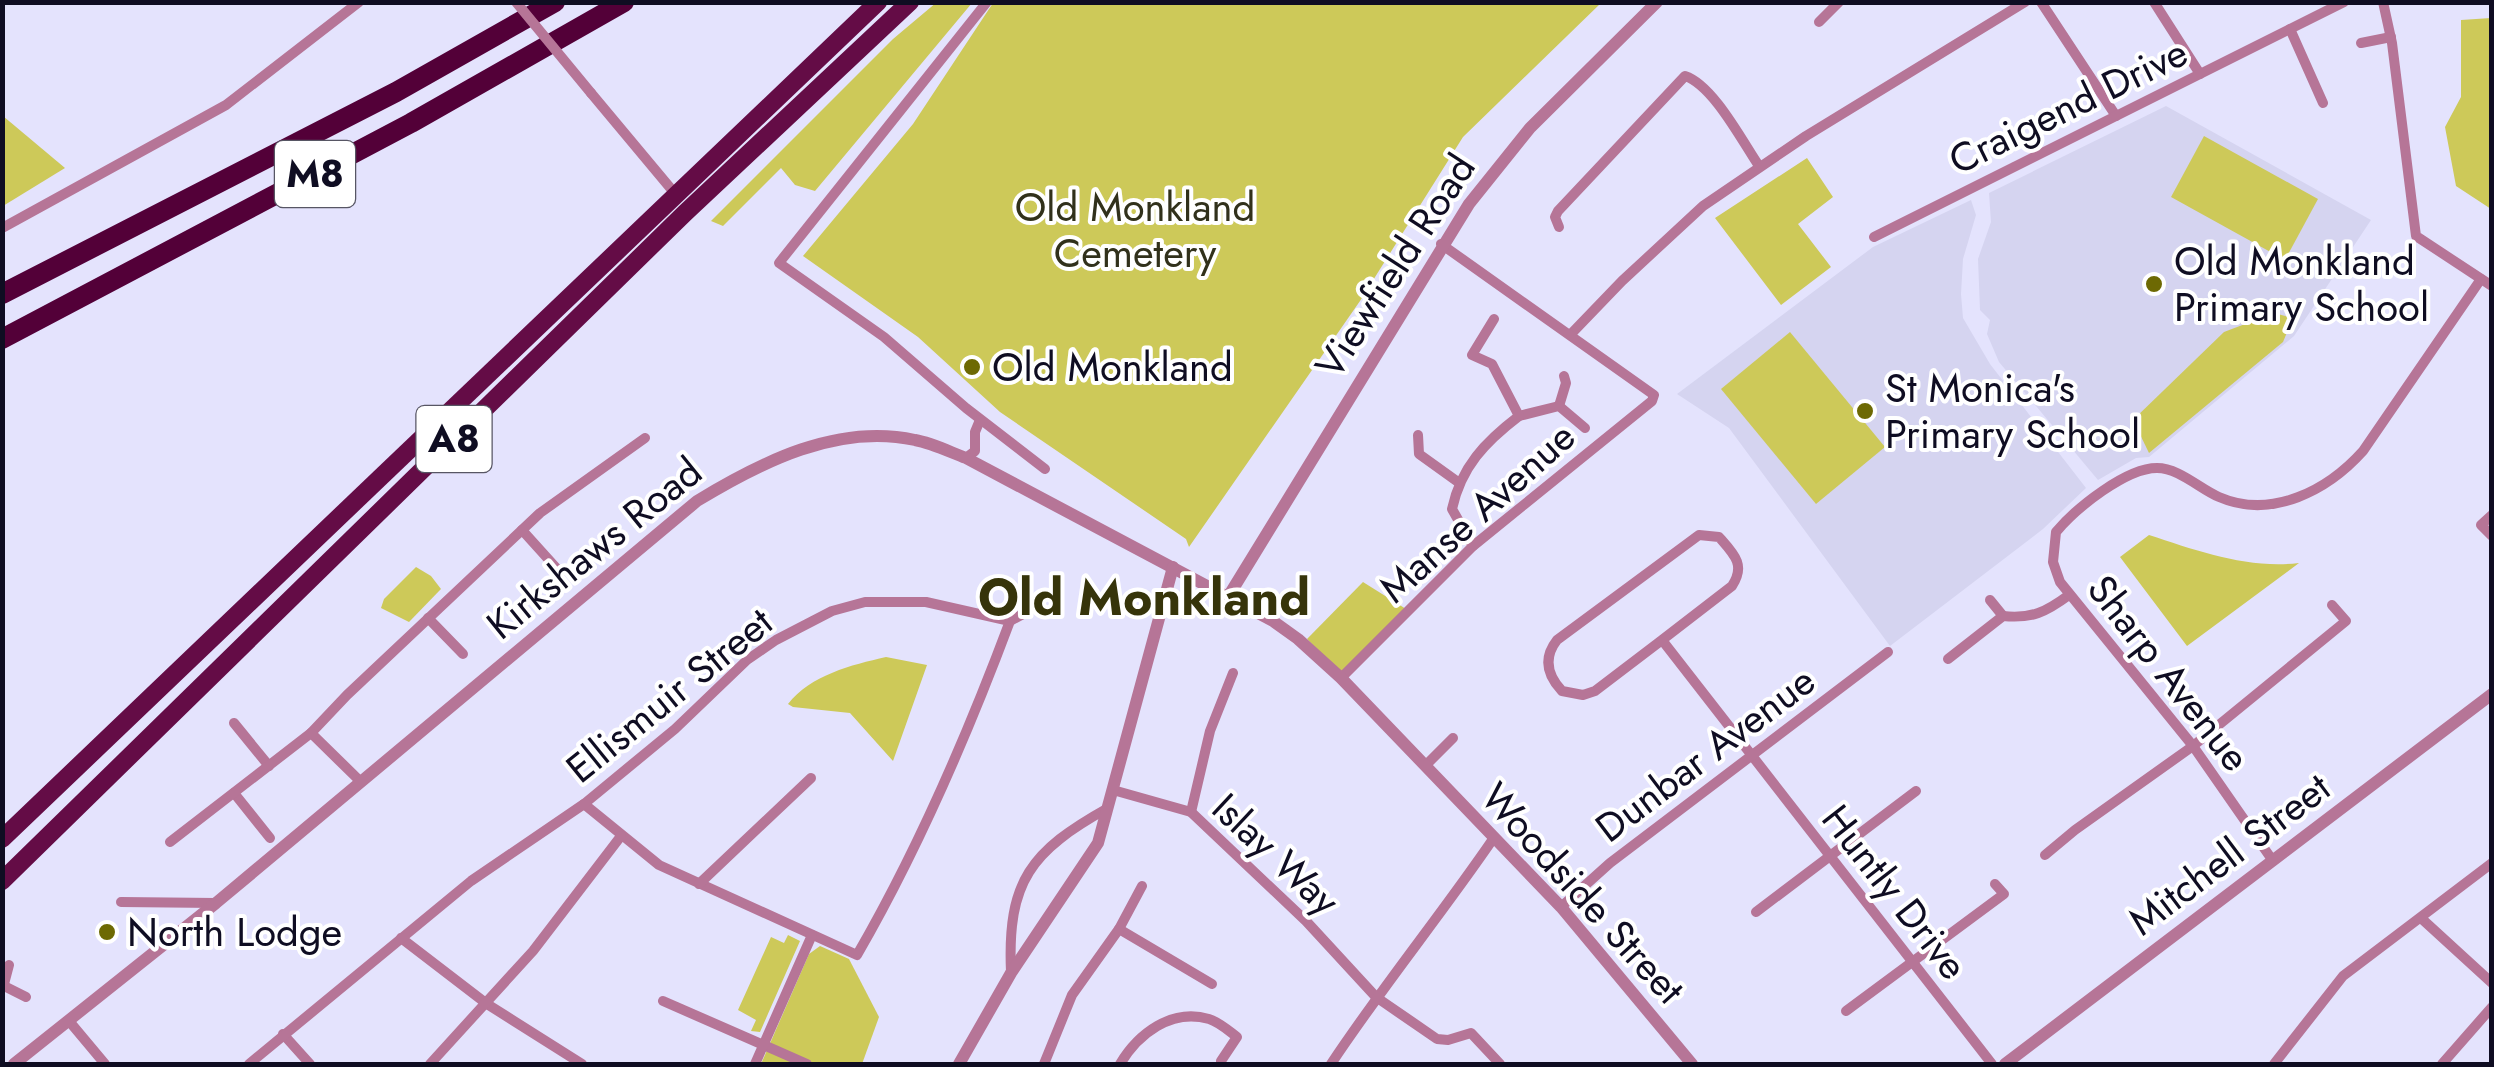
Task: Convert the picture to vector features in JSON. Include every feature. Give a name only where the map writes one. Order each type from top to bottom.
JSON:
[{"type":"highway","name":"M8","points":[[2,294],[396,92],[555,2]]},
{"type":"highway","name":"M8","points":[[2,338],[410,123],[624,2]]},
{"type":"highway","name":"A8","points":[[2,839],[878,2]]},
{"type":"highway","name":"A8","points":[[2,881],[685,213],[910,2]]},
{"type":"street","points":[[2,228],[226,105],[360,2]]},
{"type":"street","points":[[516,2],[678,197]]},
{"type":"street","points":[[987,2],[779,263],[884,337],[980,420],[1045,469]]},
{"type":"street","name":"Viewfield Road","points":[[1228,597],[1468,204],[1530,128],[1657,2]]},
{"type":"street","points":[[1819,22],[1839,2]]},
{"type":"street","points":[[1441,244],[1571,334],[1703,206],[1759,166],[2025,2]]},
{"type":"street","points":[[2041,2],[2116,116]]},
{"type":"street","points":[[2154,2],[2200,74]]},
{"type":"street","name":"Craigend Drive","points":[[1874,237],[2344,2]]},
{"type":"street","points":[[2383,2],[2391,37],[2416,236],[2486,283]]},
{"type":"street","points":[[2290,29],[2323,103]]},
{"type":"street","points":[[2361,43],[2391,37]]},
{"type":"street","points":[[1560,227],[1555,217],[1558,211],[1684,76],[1692,77],[1712,98],[1759,166]]},
{"type":"street","name":"Sharp Avenue","points":[[2274,861],[2193,746],[2069,595],[2053,562],[2056,532],[2101,493],[2137,470],[2164,469],[2218,497],[2256,504],[2301,497],[2348,468],[2486,283]]},
{"type":"street","points":[[1494,318],[1472,355],[1492,364],[1519,416]]},
{"type":"street","name":"Manse Avenue","points":[[1341,678],[1473,546],[1652,400],[1654,394],[1571,334]]},
{"type":"street","points":[[1558,406],[1566,383],[1564,376]]},
{"type":"street","points":[[1473,546],[1452,509],[1458,482],[1488,440],[1519,416],[1558,406]]},
{"type":"street","points":[[1558,406],[1585,428]]},
{"type":"street","points":[[966,458],[975,451],[975,432],[980,420]]},
{"type":"street","points":[[1418,434],[1419,454],[1458,482]]},
{"type":"street","points":[[170,842],[311,734],[346,694],[540,513],[646,438]]},
{"type":"street","name":"Kirkshaws Road","points":[[14,1064],[216,902],[697,501],[762,464],[829,442],[856,438],[915,440],[966,458],[1072,515]]},
{"type":"street","name":"Woodside Street","points":[[1072,515],[1228,597],[1298,639],[1341,678],[1561,906],[1692,1064]]},
{"type":"street","points":[[2492,515],[2481,525],[2492,536]]},
{"type":"street","points":[[522,530],[558,571]]},
{"type":"street","points":[[1700,536],[1719,537],[1739,561],[1739,576],[1732,586],[1662,640],[1583,696],[1562,691],[1548,672],[1547,658],[1557,640],[1700,536]]},
{"type":"street","points":[[959,1064],[1011,972],[1092,853],[1109,808],[1173,567]]},
{"type":"street","points":[[1948,659],[2003,616],[2024,618],[2041,614],[2069,595]]},
{"type":"street","points":[[1990,600],[2003,616]]},
{"type":"street","name":"Ellismuir Street","points":[[249,1064],[471,881],[584,804],[675,729],[747,660],[776,640],[832,611],[865,602],[926,602],[1010,621]]},
{"type":"street","points":[[2046,855],[2193,746],[2346,621],[2332,605]]},
{"type":"street","points":[[584,804],[659,865],[857,955],[899,883],[934,808],[1010,621],[1023,614]]},
{"type":"street","points":[[428,618],[463,654]]},
{"type":"street","name":"Huntly Drive","points":[[1662,640],[1992,1064]]},
{"type":"street","name":"Dunbar Avenue","points":[[1561,906],[1610,863],[1888,652]]},
{"type":"street","points":[[1192,812],[1210,731],[1232,674]]},
{"type":"street","name":"Mitchell Street","points":[[2006,1064],[2492,694]]},
{"type":"street","points":[[234,723],[269,766]]},
{"type":"street","points":[[311,734],[361,782]]},
{"type":"street","points":[[1425,766],[1453,738]]},
{"type":"street","points":[[699,884],[811,778]]},
{"type":"street","name":"Islay Way","points":[[1114,790],[1192,812],[1334,949],[1376,997],[1438,1039],[1470,1032],[1500,1064]]},
{"type":"street","points":[[1756,912],[1916,791]]},
{"type":"street","points":[[234,793],[270,838]]},
{"type":"street","points":[[1011,972],[1010,942],[1020,888],[1028,870],[1066,834],[1109,808]]},
{"type":"street","points":[[430,1064],[487,1004],[622,836]]},
{"type":"street","points":[[1331,1064],[1494,839]]},
{"type":"street","points":[[2274,1064],[2343,976],[2492,863]]},
{"type":"street","points":[[1846,1011],[2004,894],[1995,884]]},
{"type":"street","points":[[1044,1064],[1072,994],[1119,929],[1142,886]]},
{"type":"street","points":[[120,902],[216,902]]},
{"type":"street","points":[[2422,919],[2492,983]]},
{"type":"street","points":[[1119,929],[1212,984]]},
{"type":"street","points":[[755,1064],[812,935]]},
{"type":"street","points":[[401,938],[487,1004],[582,1064]]},
{"type":"street","points":[[9,965],[3,984],[26,997]]},
{"type":"street","points":[[663,1001],[807,1064]]},
{"type":"street","points":[[2442,1064],[2492,1007]]},
{"type":"street","points":[[1120,1064],[1147,1031],[1183,1018],[1210,1019],[1237,1037],[1221,1061]]},
{"type":"street","points":[[69,1021],[105,1064]]},
{"type":"street","points":[[283,1034],[310,1064]]},
{"type":"shaded area","name":"Old Monkland Primary School","points":[[2166,106],[2371,220],[2294,336],[2149,457],[2136,458],[2098,480],[1999,362],[1987,334],[1990,320],[1980,310],[1978,259],[1991,222],[1989,193]]},
{"type":"shaded area","name":"St Monica's Primary School","points":[[1971,200],[1976,215],[1963,259],[1963,318],[1990,364],[2086,488],[2043,529],[1890,646],[1729,428],[1677,394],[1873,247]]},
{"type":"green space","points":[[937,2],[972,3],[815,191],[795,185],[781,168],[723,226],[711,221],[893,39]]},
{"type":"green space","name":"Old Monkland Cemetery","points":[[993,2],[1601,3],[1463,137],[1360,301],[1189,547],[1186,539],[1000,412],[918,337],[803,256],[913,124]]},
{"type":"green space","points":[[2492,18],[2491,209],[2456,186],[2445,127],[2461,97],[2461,20]]},
{"type":"green space","points":[[3,116],[65,168],[2,206]]},
{"type":"green space","points":[[2204,136],[2318,199],[2285,260],[2171,197]]},
{"type":"green space","points":[[1807,158],[1833,197],[1798,224],[1831,267],[1781,305],[1715,218]]},
{"type":"green space","points":[[2274,313],[2293,318],[2283,342],[2149,453],[2133,420],[2224,332]]},
{"type":"green space","points":[[1790,332],[1885,447],[1816,504],[1721,389]]},
{"type":"green space","points":[[2149,535],[2242,561],[2299,563],[2187,646],[2120,557]]},
{"type":"green space","points":[[416,567],[431,576],[441,589],[409,622],[381,608],[384,599]]},
{"type":"green space","points":[[1363,582],[1406,609],[1340,673],[1307,639]]},
{"type":"green space","points":[[886,657],[927,665],[893,761],[850,713],[788,704],[820,678]]},
{"type":"green space","points":[[788,935],[800,941],[760,1032],[751,1031],[756,1020],[738,1010],[771,937],[784,943]]},
{"type":"green space","points":[[820,946],[849,959],[879,1017],[862,1064],[761,1064],[809,954]]},
{"type":"place","name":"Old Monkland Primary School","points":[[2154,284]]},
{"type":"place","name":"Old Monkland","points":[[972,367]]},
{"type":"place","name":"St Monica's Primary School","points":[[1865,411]]},
{"type":"place","name":"North Lodge","points":[[107,932]]},
{"type":"district","name":"Old Monkland","points":[[1144,597]]}]
